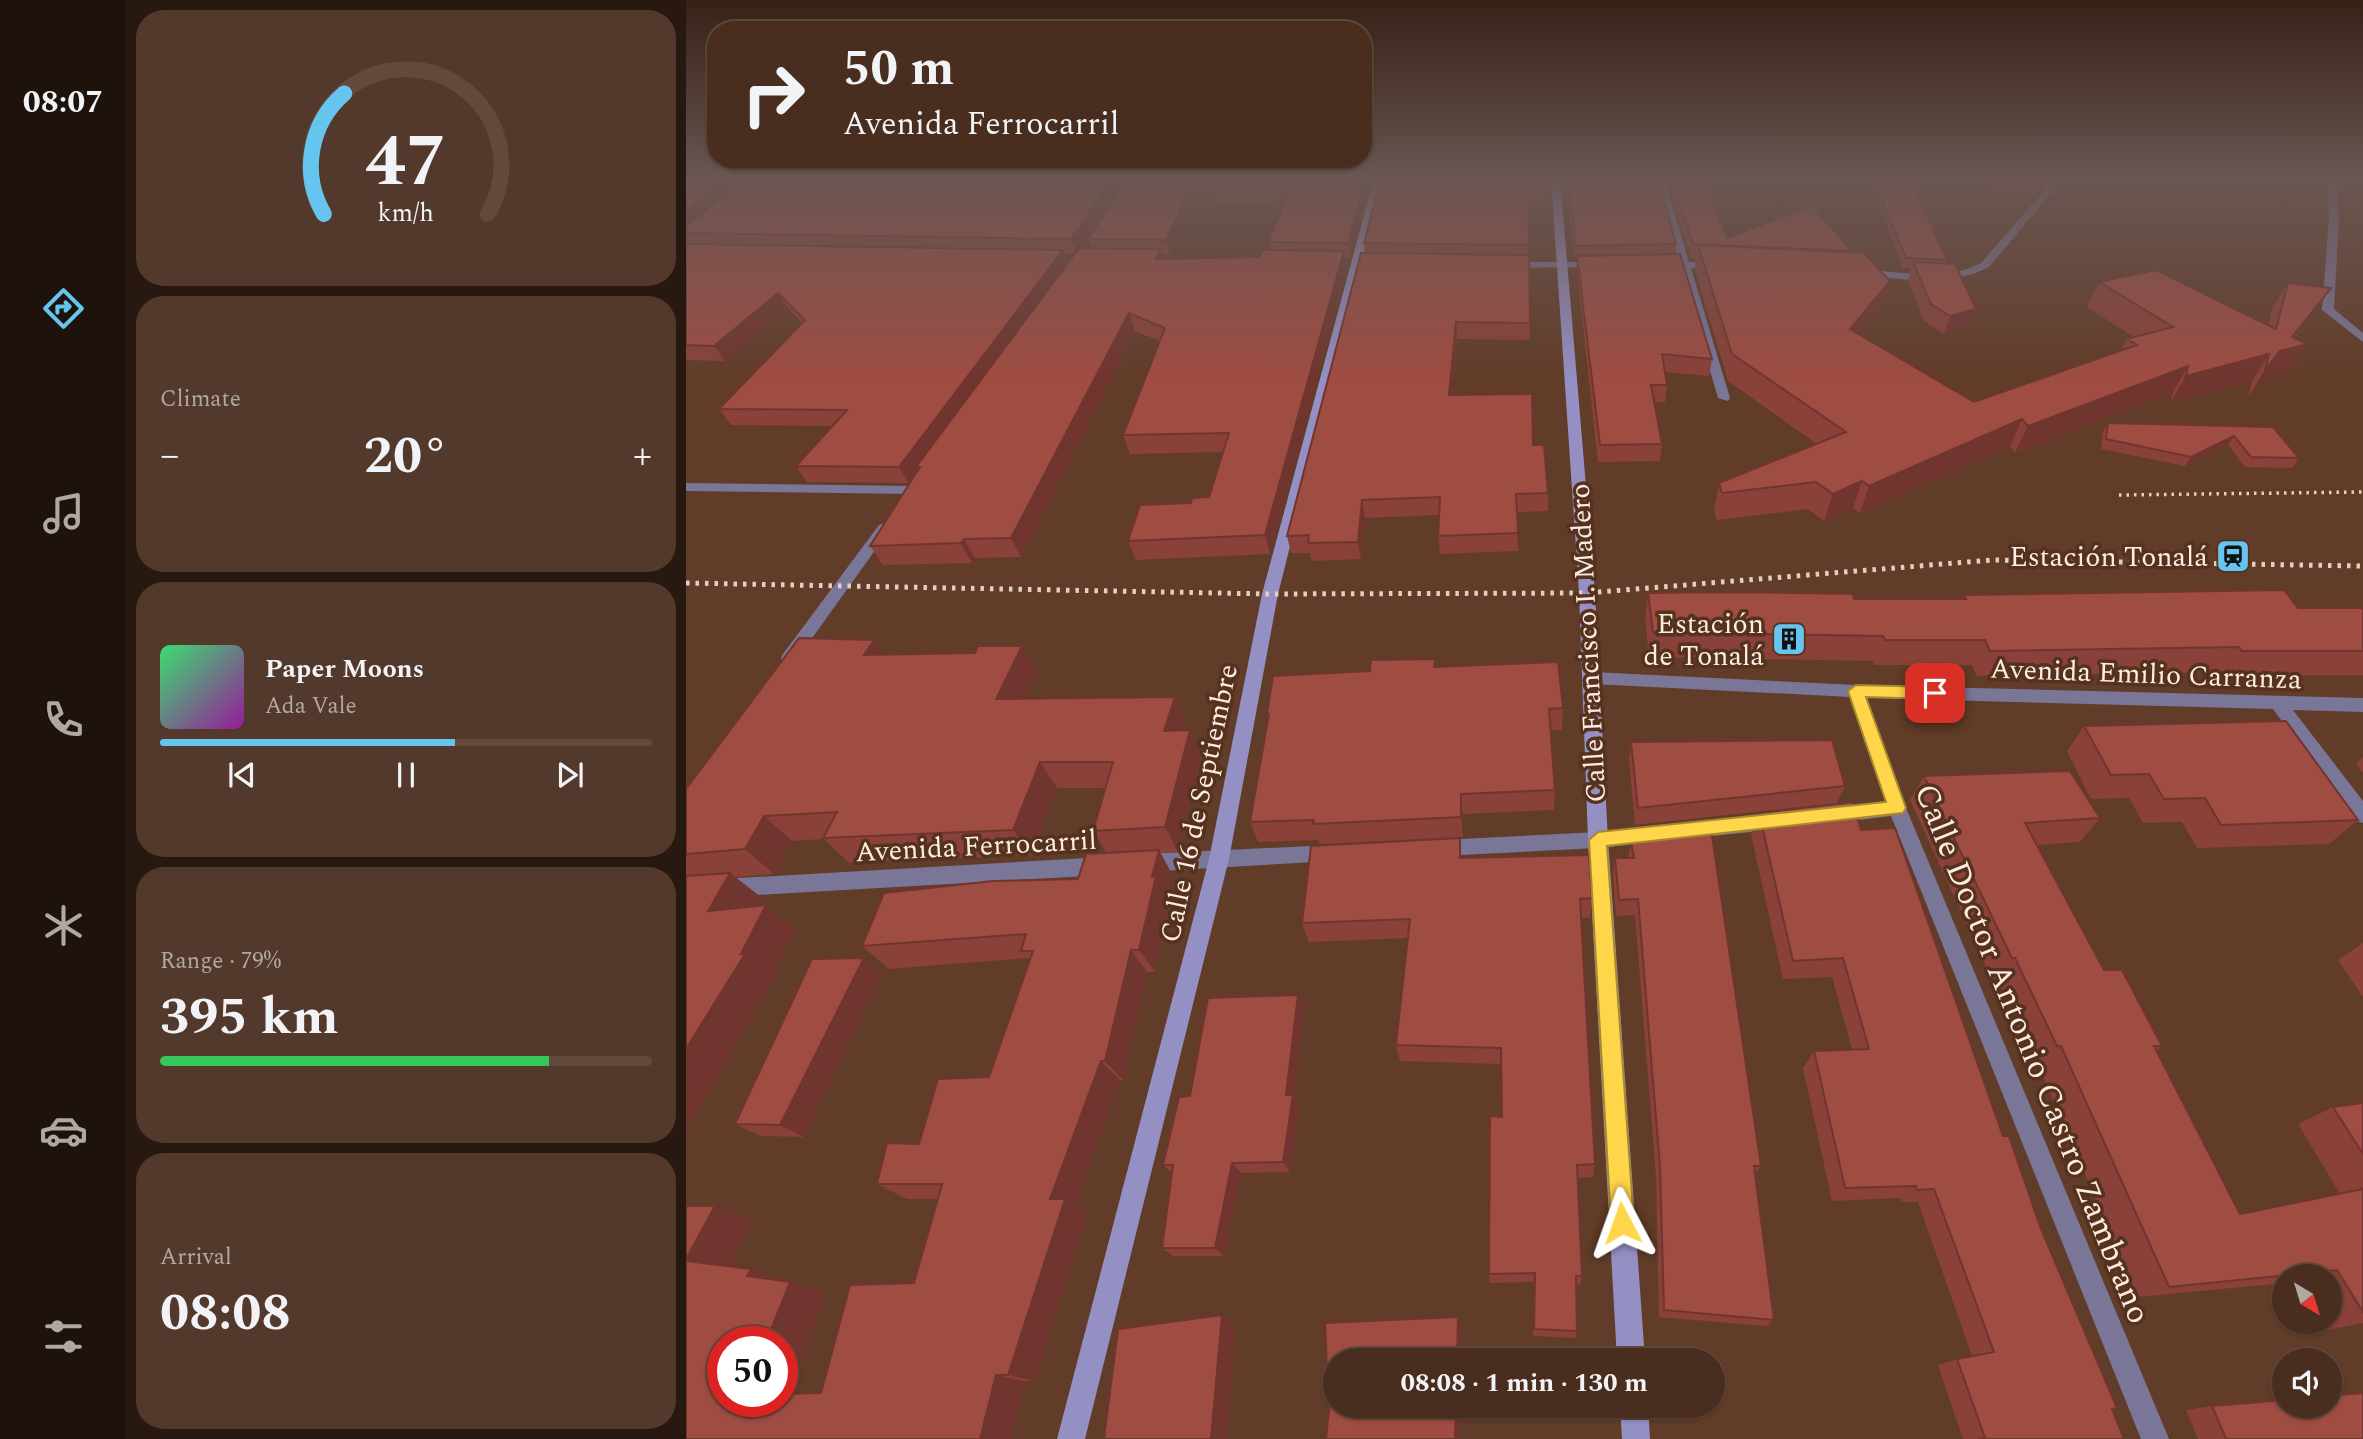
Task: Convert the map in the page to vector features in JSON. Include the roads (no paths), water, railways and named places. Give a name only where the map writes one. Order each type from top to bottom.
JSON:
[{"type":"main road","name":"Calle 16 de Septiembre","points":[[1070,1439],[1219,859],[1270,594],[1361,245]]},
{"type":"main road","name":"Calle Francisco I. Madero","points":[[1559,245],[1591,678],[1598,840],[1630,1348]]},
{"type":"main road","points":[[1635,1418],[1636,1439]]},
{"type":"street","points":[[1679,245],[1724,398]]},
{"type":"street","points":[[1846,271],[1953,276],[1973,273],[1985,265],[2002,245]]},
{"type":"street","points":[[2332,245],[2328,310],[2363,339]]},
{"type":"street","points":[[1492,265],[1615,265]]},
{"type":"street","points":[[1643,265],[1725,266]]},
{"type":"street","points":[[686,487],[910,495],[778,674]]},
{"type":"street","name":"Avenida Emilio Carranza","points":[[1591,678],[1856,691],[2363,705]]},
{"type":"street","name":"Calle Doctor Antonio Castro Zambrano","points":[[1856,691],[1897,808],[2155,1439]]},
{"type":"street","points":[[2278,704],[2363,815]]},
{"type":"street","points":[[1422,849],[1598,840],[1897,808]]},
{"type":"street","name":"Avenida Ferrocarril","points":[[686,890],[1354,852]]},
{"type":"railway","points":[[2119,495],[2363,492]]},
{"type":"railway","points":[[686,583],[1270,594],[1587,593],[1992,560],[2363,566]]},
{"type":"place","name":"Estación Tonalá","points":[[2233,556]]},
{"type":"place","name":"Estación de Tonalá","points":[[1789,639]]}]
